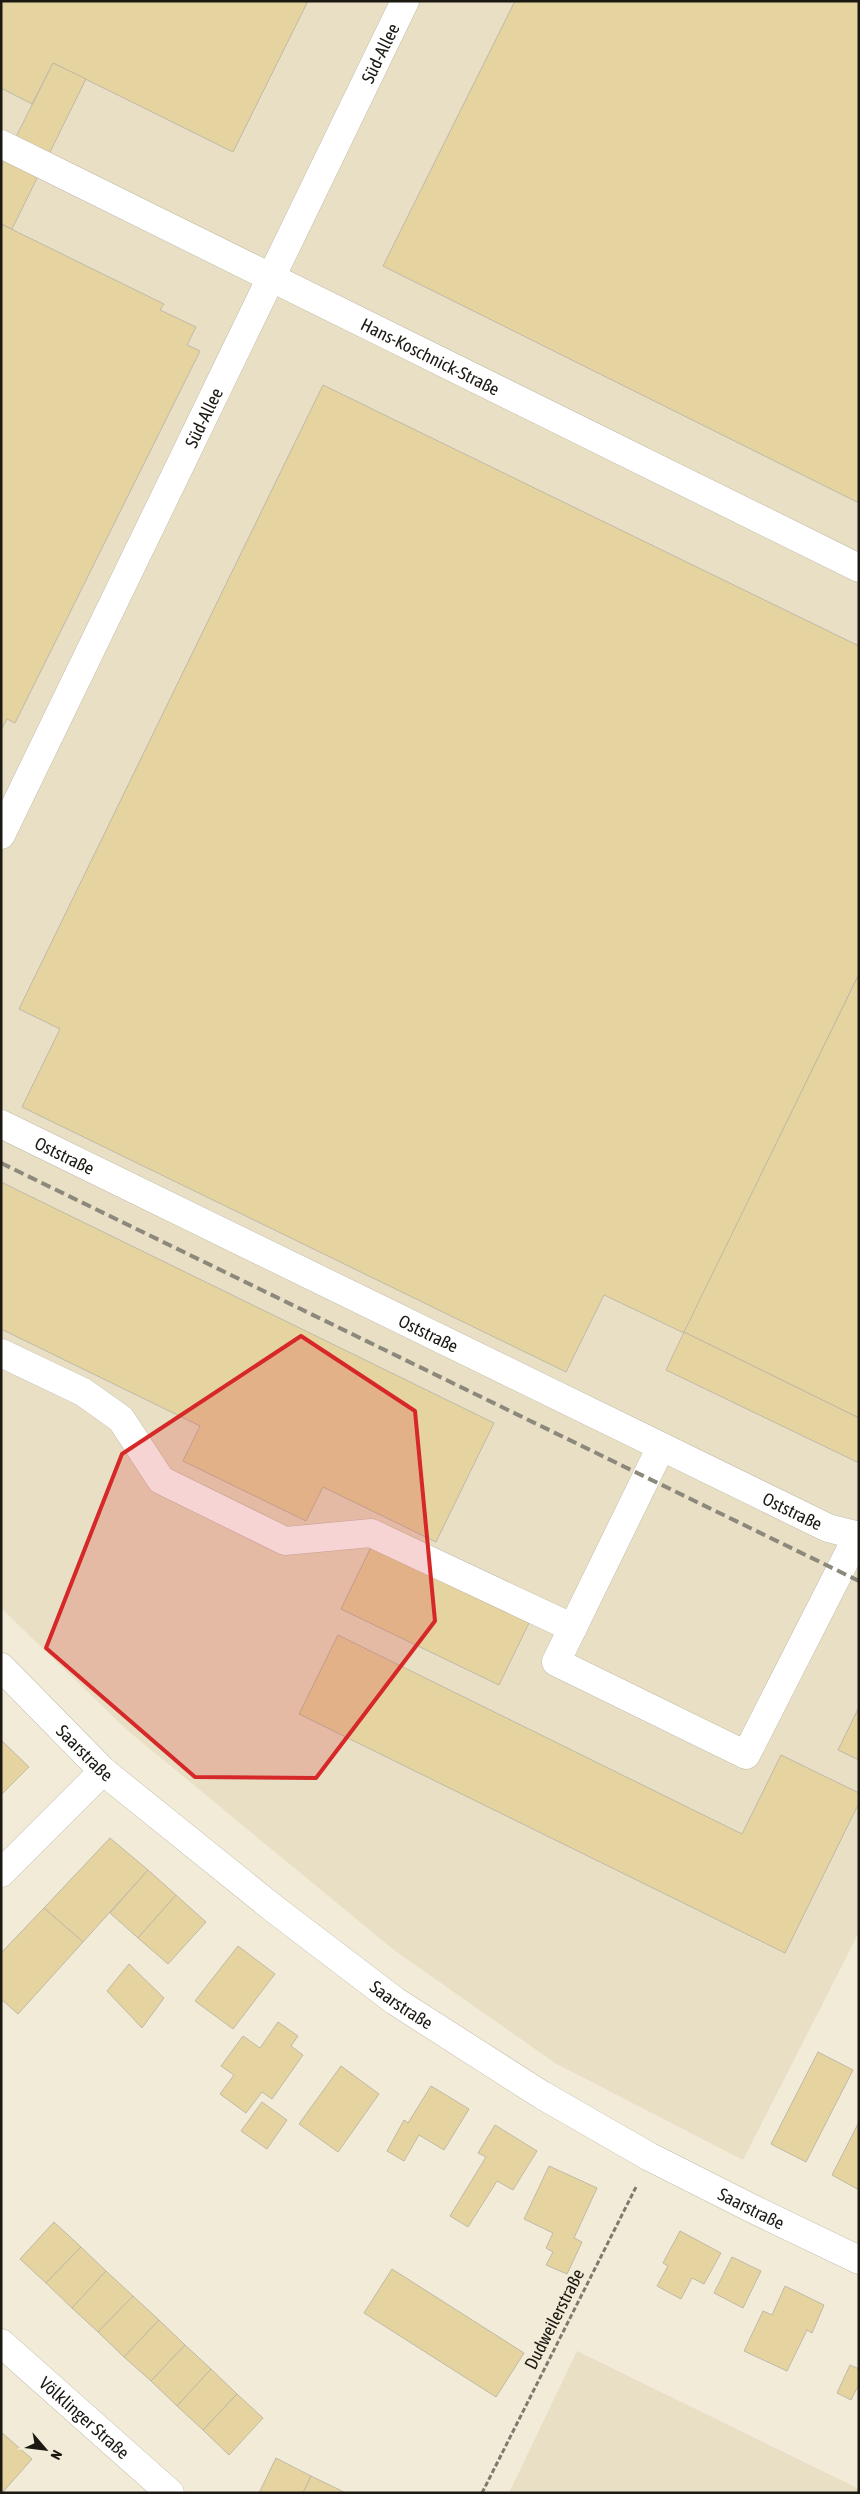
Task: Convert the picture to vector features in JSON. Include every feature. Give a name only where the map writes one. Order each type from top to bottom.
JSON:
[{"type":"street","name":"Süd-Allee","points":[[1,835],[405,1]]},
{"type":"street","name":"Hans-Koschnick-Straße","points":[[1,144],[859,568]]},
{"type":"street","name":"Oststraße","points":[[1,1124],[828,1528],[858,1536]]},
{"type":"street","points":[[1,1353],[83,1392],[122,1419],[160,1480],[285,1541],[371,1533],[572,1628]]},
{"type":"street","points":[[661,1447],[556,1662],[746,1755],[858,1536]]},
{"type":"street","name":"Saarstraße","points":[[1,1667],[103,1771],[273,1908],[394,2001],[542,2095],[650,2157],[859,2260]]},
{"type":"street","points":[[1,1873],[103,1771]]},
{"type":"street","name":"Völklinger Straße","points":[[1,2343],[170,2493]]},
{"type":"path","name":"Dudweilerstraße","points":[[482,2493],[650,2157]]},
{"type":"highlighted area","points":[[301,1336],[415,1411],[435,1621],[316,1778],[195,1777],[46,1648],[122,1454]]},
{"type":"shaded area","points":[[1,1],[859,1],[859,1932],[743,2160],[555,2063],[394,1950],[127,1730],[1,1608]]},
{"type":"shaded area","points":[[577,2351],[859,2489],[859,2493],[509,2493]]},
{"type":"building","points":[[1,1],[308,1],[233,152],[53,63],[32,104],[1,88]]},
{"type":"building","points":[[515,1],[859,1],[859,503],[383,266]]},
{"type":"building","points":[[53,63],[86,79],[12,229],[1,224],[1,167]]},
{"type":"building","points":[[1,224],[164,304],[160,310],[196,327],[187,345],[200,351],[15,723],[7,719],[1,730]]},
{"type":"building","points":[[323,385],[859,646],[859,974],[684,1333],[604,1295],[566,1372],[22,1107],[60,1029],[19,1009]]},
{"type":"building","points":[[859,974],[859,1418],[684,1332]]},
{"type":"building","points":[[1,1182],[494,1423],[436,1542],[323,1487],[306,1521],[183,1461],[200,1426],[1,1329]]},
{"type":"building","points":[[684,1332],[859,1418],[859,1463],[666,1370]]},
{"type":"building","points":[[371,1547],[529,1623],[499,1685],[341,1609]]},
{"type":"building","points":[[338,1635],[742,1834],[781,1755],[859,1793],[859,1803],[785,1953],[299,1714]]},
{"type":"building","points":[[859,1707],[859,1760],[838,1750]]},
{"type":"building","points":[[1,1740],[29,1767],[1,1795]]},
{"type":"building","points":[[110,1838],[148,1870],[83,1942],[44,1908]]},
{"type":"building","points":[[148,1870],[176,1895],[138,1938],[110,1913]]},
{"type":"building","points":[[176,1895],[206,1922],[168,1964],[138,1938]]},
{"type":"building","points":[[44,1908],[83,1942],[18,2014],[1,1999],[1,1953]]},
{"type":"building","points":[[238,1946],[275,1974],[233,2029],[195,2001]]},
{"type":"building","points":[[129,1964],[164,1998],[142,2028],[107,1991]]},
{"type":"building","points":[[278,2022],[298,2036],[291,2046],[303,2055],[272,2099],[262,2092],[246,2113],[220,2094],[234,2075],[221,2066],[243,2036],[260,2048]]},
{"type":"building","points":[[818,2052],[853,2070],[806,2162],[771,2144]]},
{"type":"building","points":[[341,2066],[379,2094],[338,2152],[299,2124]]},
{"type":"building","points":[[431,2086],[469,2109],[444,2150],[419,2135],[404,2161],[387,2151],[404,2120],[408,2123]]},
{"type":"building","points":[[262,2102],[287,2120],[267,2149],[241,2131]]},
{"type":"building","points":[[859,2122],[859,2190],[832,2175]]},
{"type":"building","points":[[495,2125],[537,2151],[513,2190],[497,2181],[468,2227],[450,2216],[486,2157],[478,2153]]},
{"type":"building","points":[[549,2166],[597,2188],[574,2238],[582,2242],[567,2274],[546,2265],[553,2252],[546,2248],[553,2233],[524,2219]]},
{"type":"building","points":[[54,2222],[81,2247],[46,2283],[20,2259]]},
{"type":"building","points":[[680,2231],[721,2253],[704,2284],[692,2278],[681,2299],[657,2286],[668,2266],[663,2263]]},
{"type":"building","points":[[81,2247],[106,2271],[72,2308],[46,2283]]},
{"type":"building","points":[[732,2257],[761,2271],[743,2308],[714,2293]]},
{"type":"building","points":[[392,2269],[524,2353],[496,2397],[364,2313]]},
{"type":"building","points":[[106,2271],[133,2296],[98,2332],[72,2308]]},
{"type":"building","points":[[785,2286],[824,2305],[812,2333],[807,2330],[787,2371],[744,2351],[763,2311],[772,2315]]},
{"type":"building","points":[[133,2296],[159,2320],[124,2357],[98,2332]]},
{"type":"building","points":[[159,2320],[185,2345],[151,2381],[124,2357]]},
{"type":"building","points":[[185,2345],[211,2369],[177,2406],[151,2381]]},
{"type":"building","points":[[850,2365],[859,2369],[859,2384],[851,2400],[837,2393]]},
{"type":"building","points":[[211,2369],[237,2394],[203,2430],[177,2406]]},
{"type":"building","points":[[237,2394],[263,2418],[229,2455],[203,2430]]},
{"type":"building","points":[[1,2432],[32,2459],[2,2493],[1,2493]]},
{"type":"building","points":[[276,2458],[311,2476],[303,2493],[259,2493]]},
{"type":"building","points":[[311,2476],[346,2493],[303,2493]]},
{"type":"railway","points":[[1,1163],[859,1581]]}]
